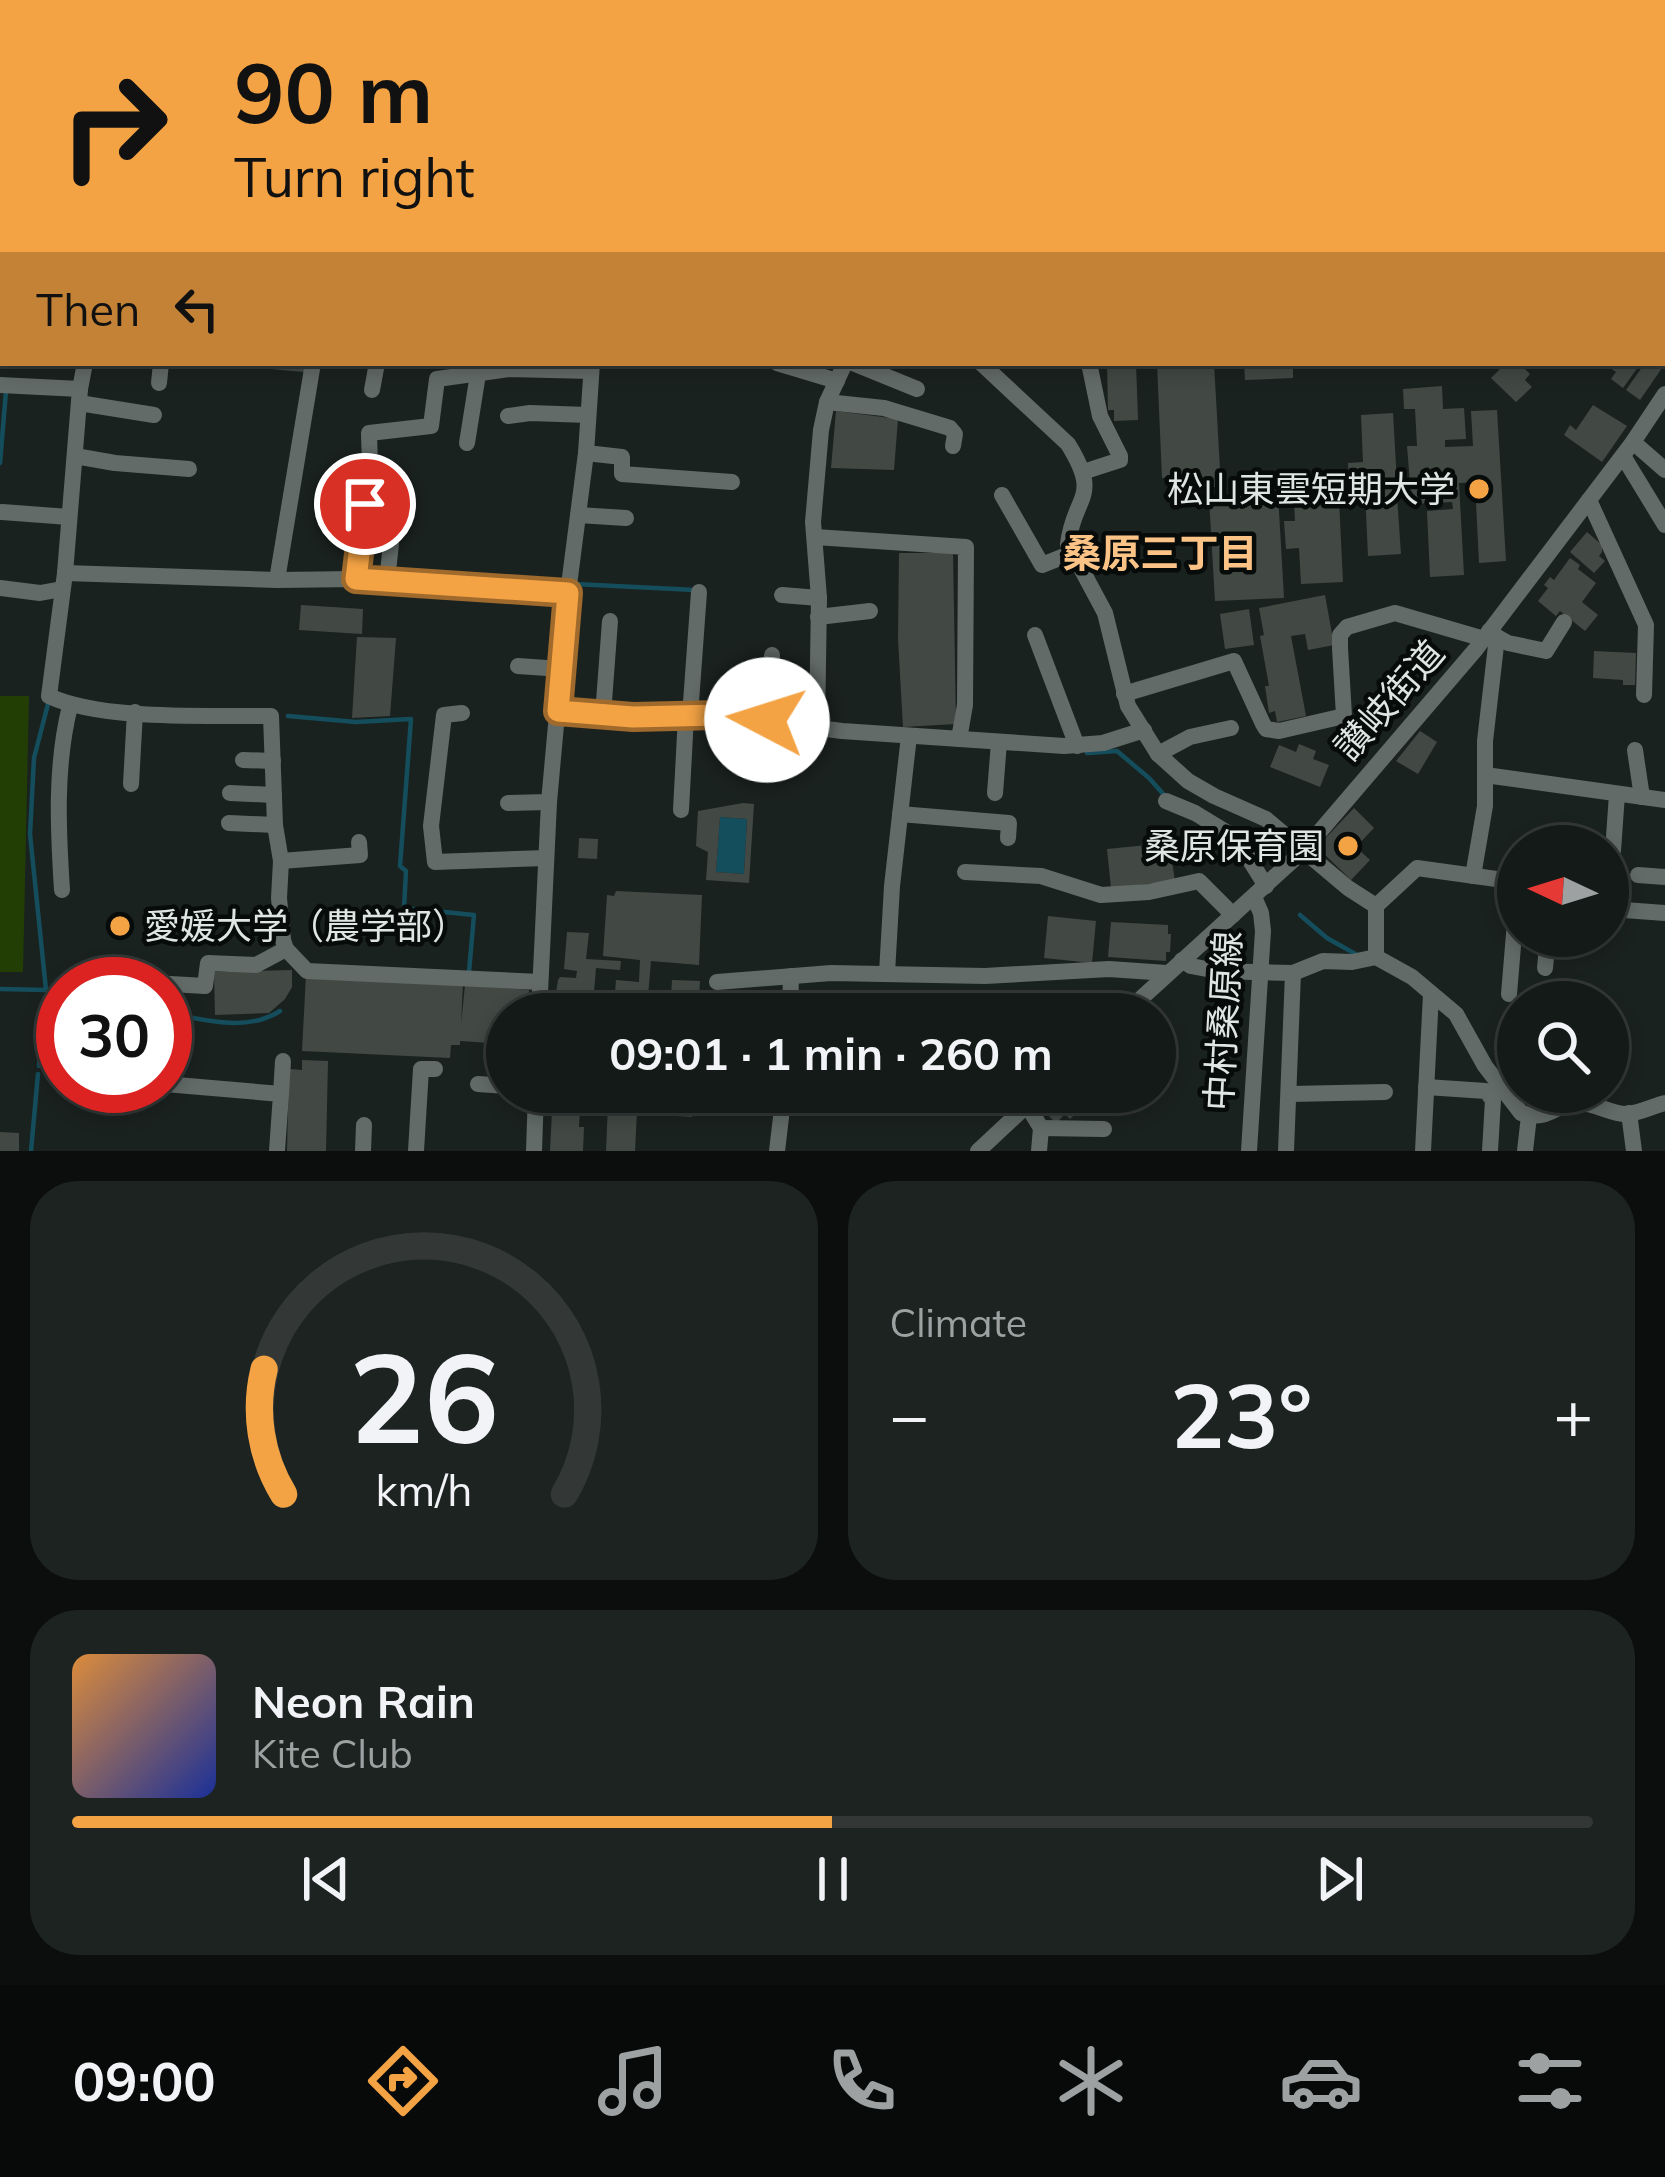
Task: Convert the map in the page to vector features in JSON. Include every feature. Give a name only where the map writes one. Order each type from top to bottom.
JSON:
[{"type":"street","points":[[85,366],[49,696],[70,706],[136,712],[272,716],[283,940],[307,971],[540,982]]},
{"type":"street","points":[[159,383],[161,366]]},
{"type":"street","points":[[277,580],[313,366]]},
{"type":"street","points":[[373,390],[377,366]]},
{"type":"street","points":[[787,366],[837,381]]},
{"type":"street","points":[[817,727],[819,607],[813,522],[819,448],[827,402],[847,366]]},
{"type":"street","points":[[857,366],[917,389]]},
{"type":"street","points":[[984,366],[1068,444],[1083,472],[1086,491],[1069,535],[1072,553],[1105,614],[1128,706],[1158,754],[1188,781],[1266,819],[1376,906]]},
{"type":"street","points":[[1083,472],[1120,460],[1100,416],[1091,366]]},
{"type":"street","points":[[356,579],[370,467],[369,433],[431,425],[437,379],[510,369],[591,367],[549,802],[540,993]]},
{"type":"street","points":[[474,435],[478,374]]},
{"type":"street","points":[[0,385],[80,396],[154,415]]},
{"type":"street","name":"讃岐街道","points":[[1146,993],[1304,850],[1490,636],[1665,394]]},
{"type":"street","points":[[827,402],[864,404],[950,428],[955,434],[953,446]]},
{"type":"street","points":[[508,416],[588,415]]},
{"type":"street","points":[[912,437],[915,416]]},
{"type":"street","points":[[1628,449],[1665,470]]},
{"type":"street","points":[[1628,449],[1665,525]]},
{"type":"street","points":[[586,453],[622,457],[622,474],[673,486],[732,483]]},
{"type":"street","points":[[75,456],[115,463],[181,463]]},
{"type":"street","points":[[1002,494],[1042,565],[1072,553]]},
{"type":"street","points":[[388,581],[396,497]]},
{"type":"street","points":[[1589,500],[1646,625],[1644,695]]},
{"type":"street","points":[[2,512],[69,517]]},
{"type":"street","points":[[578,515],[626,518]]},
{"type":"street","points":[[815,537],[966,547],[965,705],[959,739]]},
{"type":"street","points":[[0,588],[40,593],[63,581],[356,579],[568,593]]},
{"type":"street","points":[[681,810],[699,592]]},
{"type":"street","points":[[782,595],[819,607],[870,611]]},
{"type":"street","points":[[1124,694],[1234,661],[1263,724],[1273,732],[1344,716],[1340,635],[1347,627],[1395,613],[1546,651],[1564,622]]},
{"type":"street","points":[[603,715],[610,621]]},
{"type":"street","points":[[1035,635],[1077,746]]},
{"type":"street","points":[[1473,876],[1485,806],[1490,636]]},
{"type":"street","points":[[767,720],[772,655]]},
{"type":"street","points":[[518,666],[561,669]]},
{"type":"street","points":[[62,890],[58,794],[70,706]]},
{"type":"street","points":[[558,711],[718,715],[909,736],[1077,746],[1144,730]]},
{"type":"street","points":[[131,784],[136,712]]},
{"type":"street","points":[[462,713],[444,715],[430,826],[435,862],[545,858]]},
{"type":"street","points":[[1158,754],[1190,737],[1231,728]]},
{"type":"street","points":[[887,973],[909,736]]},
{"type":"street","points":[[995,794],[999,742]]},
{"type":"street","points":[[1635,750],[1642,797]]},
{"type":"street","points":[[243,760],[273,761]]},
{"type":"street","points":[[1485,776],[1665,800]]},
{"type":"street","points":[[230,794],[274,795]]},
{"type":"street","points":[[1614,825],[1617,794]]},
{"type":"street","points":[[1166,801],[1196,812],[1236,838],[1260,891]]},
{"type":"street","points":[[508,803],[549,802]]},
{"type":"street","points":[[900,814],[1009,823],[1007,838]]},
{"type":"street","points":[[229,823],[275,825]]},
{"type":"street","points":[[281,861],[360,855],[359,842]]},
{"type":"street","points":[[1064,883],[1070,862]]},
{"type":"street","points":[[1376,957],[1376,906],[1417,868],[1497,880]]},
{"type":"street","points":[[975,896],[971,872],[1042,876],[1101,895],[1149,892],[1199,881],[1234,915]]},
{"type":"street","points":[[1638,875],[1665,877]]},
{"type":"street","name":"中村桑原線","points":[[1249,1151],[1264,931],[1260,891]]},
{"type":"street","points":[[1629,910],[1665,913]]},
{"type":"street","points":[[192,985],[205,986],[208,963],[256,965],[286,949]]},
{"type":"street","points":[[1182,960],[1217,971],[1293,973],[1323,961],[1376,957],[1412,977],[1456,1013],[1485,1066],[1521,1113],[1554,1113]]},
{"type":"street","points":[[1545,968],[1546,957]]},
{"type":"street","points":[[717,982],[887,973],[986,976],[1109,969],[1167,973]]},
{"type":"street","points":[[1286,1151],[1293,973]]},
{"type":"street","points":[[790,976],[790,993]]},
{"type":"street","points":[[1423,1151],[1431,994]]},
{"type":"street","points":[[277,1151],[284,1061]]},
{"type":"street","points":[[416,1151],[422,1069],[435,1070]]},
{"type":"street","points":[[478,1084],[486,1085]]},
{"type":"street","points":[[192,1086],[281,1094]]},
{"type":"street","points":[[1426,1087],[1486,1091],[1493,1100],[1490,1151]]},
{"type":"street","points":[[1290,1094],[1385,1092]]},
{"type":"street","points":[[1634,1151],[1629,1113],[1665,1103]]},
{"type":"street","points":[[534,1151],[535,1113]]},
{"type":"street","points":[[777,1151],[782,1113]]},
{"type":"street","points":[[978,1151],[1019,1113]]},
{"type":"street","points":[[1038,1113],[1039,1151]]},
{"type":"street","points":[[1525,1151],[1528,1116]]},
{"type":"street","points":[[363,1151],[364,1125]]},
{"type":"street","points":[[1041,1128],[1104,1129]]},
{"type":"green space","points":[[0,696],[29,696],[23,972],[0,972]]},
{"type":"water","points":[[720,817],[747,819],[744,874],[716,872]]},
{"type":"building","points":[[238,366],[305,366],[304,372]]},
{"type":"building","points":[[1107,366],[1136,366],[1138,420],[1114,421],[1114,410],[1108,410]]},
{"type":"building","points":[[1157,366],[1214,366],[1221,487],[1182,489],[1182,477],[1162,478]]},
{"type":"building","points":[[1244,366],[1293,366],[1293,378],[1245,380]]},
{"type":"building","points":[[1503,366],[1522,366],[1530,374],[1525,380],[1532,387],[1516,402],[1491,378]]},
{"type":"building","points":[[1607,366],[1639,366],[1623,388],[1611,379],[1616,372]]},
{"type":"building","points":[[1643,366],[1663,366],[1640,400],[1626,390]]},
{"type":"building","points":[[1442,386],[1443,409],[1464,408],[1466,439],[1445,440],[1445,447],[1473,446],[1471,411],[1497,410],[1506,561],[1479,563],[1475,482],[1459,483],[1464,575],[1430,577],[1427,511],[1453,509],[1452,502],[1413,504],[1412,495],[1397,496],[1401,554],[1368,556],[1365,490],[1349,491],[1348,463],[1363,462],[1361,415],[1393,413],[1397,483],[1410,483],[1407,446],[1417,446],[1415,409],[1404,409],[1403,389]]},
{"type":"building","points":[[1593,405],[1627,426],[1602,462],[1564,435],[1570,425],[1576,430]]},
{"type":"building","points":[[836,411],[898,419],[894,470],[831,468]]},
{"type":"building","points":[[1278,494],[1284,598],[1215,601],[1209,498]]},
{"type":"building","points":[[1339,499],[1343,582],[1301,584],[1299,548],[1286,549],[1284,521],[1295,521],[1294,501]]},
{"type":"building","points":[[1587,532],[1602,545],[1599,556],[1605,561],[1594,573],[1570,552]]},
{"type":"building","points":[[899,553],[953,553],[956,724],[903,727]]},
{"type":"building","points":[[1570,558],[1596,583],[1582,602],[1598,615],[1585,631],[1538,601],[1548,588],[1544,585],[1550,577],[1554,580]]},
{"type":"building","points":[[1325,595],[1334,645],[1308,650],[1305,634],[1291,636],[1306,716],[1277,722],[1275,711],[1269,713],[1259,608]]},
{"type":"building","points":[[301,605],[363,609],[362,634],[299,630]]},
{"type":"building","points":[[1249,609],[1254,645],[1225,649],[1220,614]]},
{"type":"building","points":[[357,637],[396,638],[390,716],[352,718]]},
{"type":"building","points":[[1594,651],[1636,653],[1635,685],[1593,678]]},
{"type":"building","points":[[1420,731],[1437,742],[1418,774],[1396,761]]},
{"type":"building","points":[[1299,744],[1316,751],[1313,759],[1329,765],[1320,787],[1270,767],[1279,745],[1296,752]]},
{"type":"building","points":[[754,804],[749,883],[706,880],[708,852],[696,846],[698,811]],"holes":[[[720,817],[747,819],[744,874],[716,872]]]},
{"type":"building","points":[[1354,808],[1374,828],[1356,847],[1370,860],[1351,880],[1317,847]]},
{"type":"building","points":[[579,838],[598,839],[597,859],[578,858]]},
{"type":"building","points":[[1158,844],[1160,856],[1171,855],[1175,881],[1111,888],[1107,849]]},
{"type":"building","points":[[616,891],[702,895],[699,965],[651,961],[648,993],[615,993],[616,980],[639,982],[640,960],[603,956],[607,895],[614,896]]},
{"type":"building","points":[[1048,916],[1096,921],[1092,963],[1044,958]]},
{"type":"building","points":[[1111,922],[1168,925],[1166,961],[1108,957]]},
{"type":"building","points":[[567,932],[589,933],[586,959],[621,961],[620,970],[596,968],[594,993],[556,993],[560,977],[576,978],[577,971],[564,969]]},
{"type":"building","points":[[292,970],[292,987],[269,1013],[215,1015],[214,972]]},
{"type":"building","points":[[306,975],[463,983],[461,1024],[465,985],[529,990],[486,993],[486,1043],[460,1041],[460,1045],[451,1045],[450,1058],[302,1051]]},
{"type":"building","points":[[672,980],[700,981],[699,993],[671,993]]},
{"type":"building","points":[[302,1060],[328,1061],[326,1151],[287,1151],[289,1069],[302,1070]]},
{"type":"building","points":[[552,1113],[580,1113],[583,1151],[550,1151]]},
{"type":"building","points":[[608,1113],[637,1113],[635,1151],[606,1151]]},
{"type":"building","points":[[661,1113],[692,1113],[692,1117]]},
{"type":"building","points":[[1046,1113],[1077,1113],[1070,1119],[1065,1114],[1056,1123]]},
{"type":"building","points":[[0,1132],[19,1133],[19,1151],[0,1151]]},
{"type":"waterway","points":[[0,463],[6,391]]},
{"type":"waterway","points":[[575,584],[695,590]]},
{"type":"waterway","points":[[0,989],[46,990],[30,834],[34,758],[48,704]]},
{"type":"waterway","points":[[288,716],[356,722],[411,719],[400,866],[406,871],[404,908],[474,915],[469,972]]},
{"type":"waterway","points":[[1087,753],[1117,751],[1165,796]]},
{"type":"waterway","points":[[1300,915],[1359,956]]},
{"type":"waterway","points":[[192,1018],[239,1023],[280,1011]]},
{"type":"waterway","points":[[31,1151],[36,1096]]},
{"type":"place","name":"松山東雲短期大学","points":[[1479,489]]},
{"type":"place","name":"桑原保育園","points":[[1348,846]]},
{"type":"place","name":"愛媛大学（農学部）","points":[[120,926]]},
{"type":"district","name":"桑原三丁目","points":[[1160,553]]},
{"type":"route","points":[[365,504],[356,579],[568,593],[558,711],[767,720]]}]
